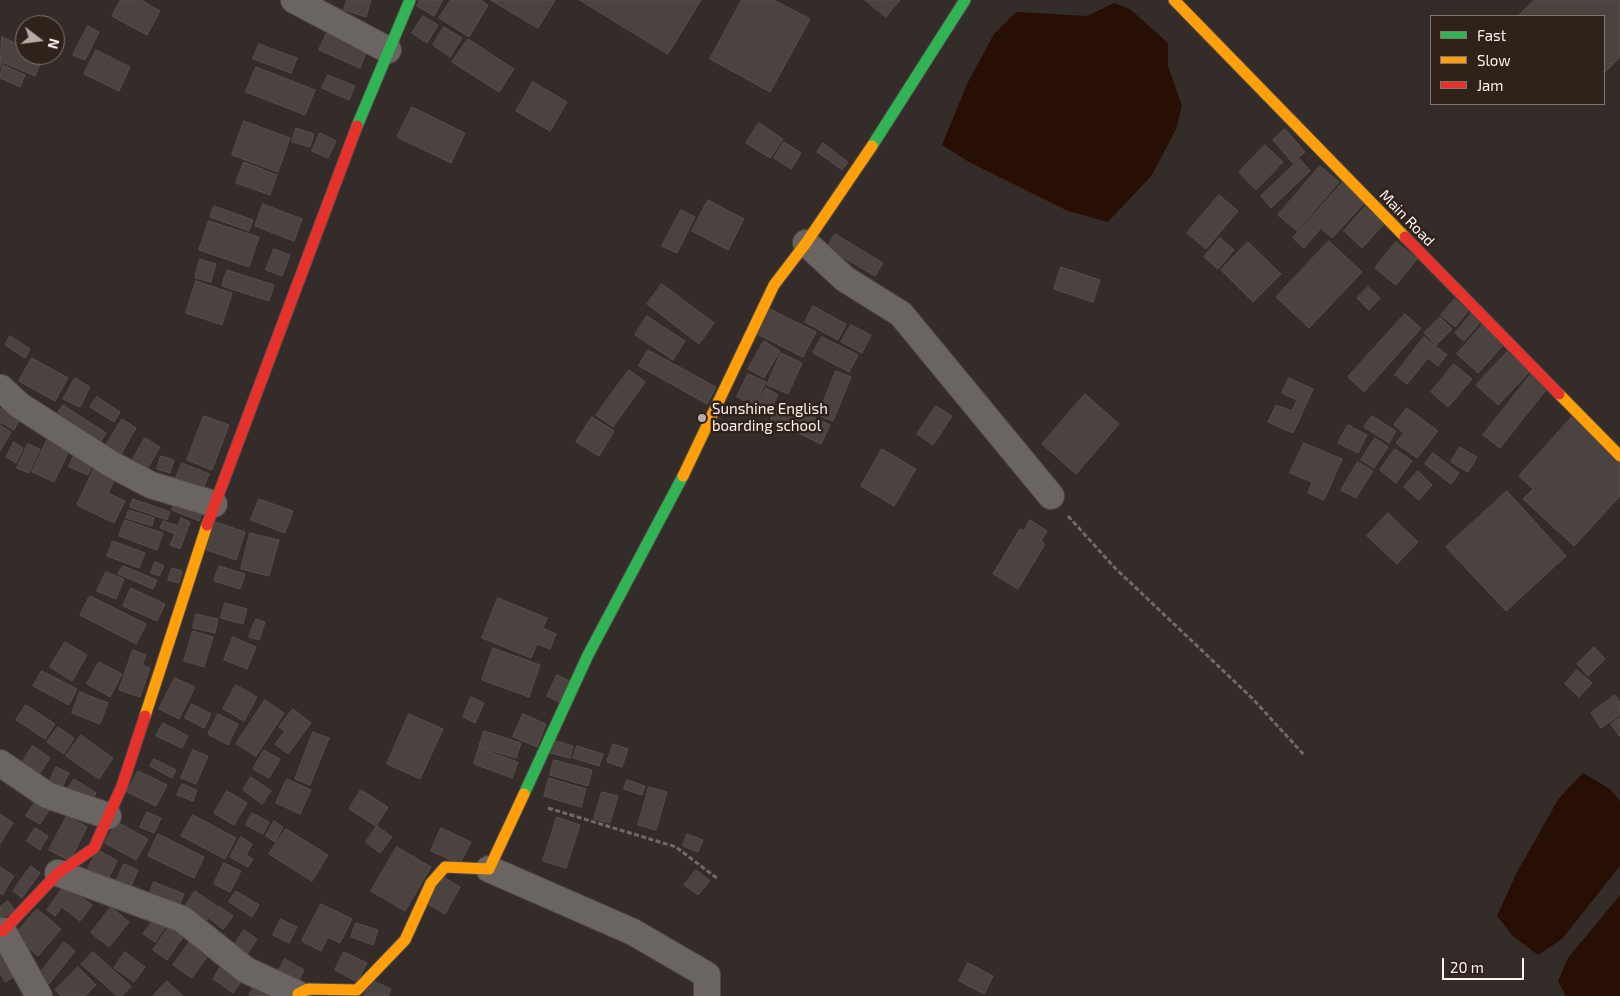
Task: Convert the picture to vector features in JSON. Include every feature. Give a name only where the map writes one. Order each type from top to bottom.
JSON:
[{"type":"street","points":[[294,0],[388,50]]},
{"type":"street","points":[[39,996],[2,933],[58,873],[94,848],[122,786],[214,504],[388,50],[410,0]]},
{"type":"street","points":[[488,869],[588,655],[696,453],[774,286],[806,243],[890,119],[965,0]]},
{"type":"street","name":"Main Road","points":[[1174,0],[1620,456]]},
{"type":"street","points":[[806,243],[845,279],[901,314],[1051,496]]},
{"type":"street","points":[[1,388],[19,405],[111,464],[151,485],[214,504]]},
{"type":"street","points":[[0,763],[47,795],[108,816]]},
{"type":"street","points":[[58,873],[182,920],[246,970],[299,995],[308,989],[357,990],[405,940],[431,883],[445,867],[488,869],[633,932],[708,975],[706,996]]},
{"type":"path","points":[[1051,496],[1115,568],[1253,699],[1305,756]]},
{"type":"path","points":[[521,800],[676,847],[718,879]]},
{"type":"shaded area","points":[[1114,3],[1130,9],[1168,43],[1168,66],[1182,106],[1176,129],[1152,175],[1108,222],[1068,211],[969,162],[942,145],[967,84],[994,34],[1016,12],[1087,16]]},
{"type":"shaded area","points":[[1583,773],[1610,789],[1620,801],[1620,866],[1562,939],[1538,955],[1513,936],[1497,916],[1517,872],[1559,798]]},
{"type":"shaded area","points":[[1620,895],[1620,996],[1566,996],[1558,981],[1568,958]]},
{"type":"building","points":[[121,0],[141,0],[160,11],[147,35],[112,16]]},
{"type":"building","points":[[347,0],[371,0],[366,17],[344,10]]},
{"type":"building","points":[[420,0],[443,0],[434,16],[417,6]]},
{"type":"building","points":[[451,0],[481,0],[488,5],[469,37],[439,18]]},
{"type":"building","points":[[491,0],[555,0],[538,28]]},
{"type":"building","points":[[580,0],[701,0],[668,54]]},
{"type":"building","points":[[742,0],[774,0],[810,19],[770,92],[710,59]]},
{"type":"building","points":[[865,0],[900,0],[886,17]]},
{"type":"building","points":[[1535,0],[1620,0],[1620,57],[1605,72],[1605,15],[1519,15]]},
{"type":"building","points":[[423,16],[438,25],[427,43],[412,33]]},
{"type":"building","points":[[88,26],[99,32],[85,60],[73,55]]},
{"type":"building","points":[[444,27],[462,38],[450,57],[433,45]]},
{"type":"building","points":[[327,33],[367,51],[360,68],[319,50]]},
{"type":"building","points":[[2,37],[15,43],[15,65],[40,65],[35,76],[2,62],[0,67]]},
{"type":"building","points":[[468,39],[514,69],[499,92],[452,62]]},
{"type":"building","points":[[259,44],[297,58],[291,73],[253,59]]},
{"type":"building","points":[[96,50],[130,67],[119,91],[84,74]]},
{"type":"building","points":[[3,65],[25,75],[20,87],[0,78]]},
{"type":"building","points":[[256,67],[315,90],[305,115],[246,92]]},
{"type":"building","points":[[328,75],[355,86],[349,100],[322,88]]},
{"type":"building","points":[[533,82],[567,102],[550,131],[516,111]]},
{"type":"building","points":[[412,107],[465,133],[451,163],[397,137]]},
{"type":"building","points":[[244,121],[290,138],[278,172],[232,155]]},
{"type":"building","points":[[759,123],[783,139],[770,158],[746,143]]},
{"type":"building","points":[[296,128],[314,134],[310,147],[292,142]]},
{"type":"building","points":[[1285,129],[1305,152],[1293,163],[1273,140]]},
{"type":"building","points":[[320,133],[336,141],[328,158],[312,151]]},
{"type":"building","points":[[784,142],[801,153],[791,169],[774,158]]},
{"type":"building","points":[[823,143],[848,162],[842,170],[817,152]]},
{"type":"building","points":[[1265,145],[1283,162],[1256,190],[1239,172]]},
{"type":"building","points":[[1300,159],[1310,171],[1271,208],[1261,196]]},
{"type":"building","points":[[244,162],[277,175],[270,195],[236,183]]},
{"type":"building","points":[[1320,166],[1339,182],[1297,231],[1278,215]]},
{"type":"building","points":[[1344,181],[1366,201],[1332,238],[1321,228],[1304,248],[1293,238]]},
{"type":"building","points":[[1219,195],[1238,211],[1206,249],[1187,233]]},
{"type":"building","points":[[708,200],[744,219],[728,250],[692,231]]},
{"type":"building","points":[[263,204],[302,219],[294,241],[255,226]]},
{"type":"building","points":[[214,206],[253,220],[249,231],[210,217]]},
{"type":"building","points":[[1365,207],[1384,224],[1362,248],[1344,231]]},
{"type":"building","points":[[681,210],[695,217],[677,253],[662,246]]},
{"type":"building","points":[[209,221],[259,237],[249,267],[199,250]]},
{"type":"building","points":[[835,234],[883,263],[875,276],[827,248]]},
{"type":"building","points":[[1220,238],[1234,250],[1218,269],[1204,257]]},
{"type":"building","points":[[1329,241],[1362,272],[1309,328],[1276,297]]},
{"type":"building","points":[[1248,242],[1281,274],[1253,302],[1221,270]]},
{"type":"building","points":[[1396,242],[1417,259],[1396,285],[1375,268]]},
{"type":"building","points":[[274,249],[290,255],[282,276],[266,270]]},
{"type":"building","points":[[200,259],[216,264],[211,282],[195,278]]},
{"type":"building","points":[[1061,267],[1100,280],[1093,302],[1054,289]]},
{"type":"building","points":[[227,270],[274,285],[269,301],[222,286]]},
{"type":"building","points":[[196,281],[232,293],[222,325],[186,313]]},
{"type":"building","points":[[662,284],[714,323],[699,344],[647,304]]},
{"type":"building","points":[[1368,287],[1380,298],[1369,310],[1357,298]]},
{"type":"building","points":[[1455,299],[1468,311],[1455,327],[1441,315]]},
{"type":"building","points":[[813,306],[846,324],[838,340],[805,322]]},
{"type":"building","points":[[766,307],[816,332],[803,357],[753,332]]},
{"type":"building","points":[[1472,313],[1481,321],[1464,341],[1455,333]]},
{"type":"building","points":[[1405,314],[1421,328],[1364,392],[1348,377]]},
{"type":"building","points":[[647,316],[685,341],[673,360],[635,335]]},
{"type":"building","points":[[1440,317],[1452,329],[1436,345],[1424,333]]},
{"type":"building","points":[[1484,323],[1506,342],[1478,373],[1457,354]]},
{"type":"building","points":[[851,325],[871,335],[862,353],[841,342]]},
{"type":"building","points":[[10,336],[30,349],[25,358],[5,345]]},
{"type":"building","points":[[822,337],[858,355],[849,372],[813,353]]},
{"type":"building","points":[[1424,337],[1447,355],[1438,366],[1428,358],[1407,384],[1395,375]]},
{"type":"building","points":[[764,341],[780,351],[764,378],[748,369]]},
{"type":"building","points":[[648,350],[716,387],[707,404],[639,366]]},
{"type":"building","points":[[1507,352],[1529,372],[1498,405],[1476,385]]},
{"type":"building","points":[[781,353],[802,363],[788,394],[767,385]]},
{"type":"building","points":[[32,358],[68,378],[55,401],[19,381]]},
{"type":"building","points":[[1454,364],[1472,379],[1448,407],[1431,392]]},
{"type":"building","points":[[629,370],[645,382],[613,427],[596,415]]},
{"type":"building","points":[[836,371],[851,377],[833,421],[818,415]]},
{"type":"building","points":[[1532,373],[1549,386],[1500,448],[1483,435]]},
{"type":"building","points":[[748,374],[766,382],[754,406],[737,397]]},
{"type":"building","points":[[75,378],[90,387],[80,407],[63,399]]},
{"type":"building","points":[[1289,378],[1313,389],[1293,433],[1268,422],[1276,405],[1292,411],[1297,400],[1282,393]]},
{"type":"building","points":[[766,388],[778,395],[768,414],[755,407]]},
{"type":"building","points":[[1085,394],[1119,424],[1076,474],[1042,444]]},
{"type":"building","points":[[97,397],[120,412],[114,422],[90,407]]},
{"type":"building","points":[[780,401],[830,425],[821,444],[771,420]]},
{"type":"building","points":[[63,405],[106,433],[98,446],[55,418]]},
{"type":"building","points":[[936,406],[952,416],[933,445],[917,434]]},
{"type":"building","points":[[0,408],[20,418],[14,430],[0,422]]},
{"type":"building","points":[[1407,408],[1438,431],[1417,458],[1396,443],[1404,433],[1394,425]]},
{"type":"building","points":[[204,416],[229,425],[212,470],[187,460]]},
{"type":"building","points":[[1372,416],[1396,431],[1389,443],[1364,427]]},
{"type":"building","points":[[592,417],[614,431],[599,456],[576,442]]},
{"type":"building","points":[[1572,417],[1620,461],[1620,496],[1574,546],[1523,499],[1533,489],[1519,476]]},
{"type":"building","points":[[122,419],[136,428],[116,463],[101,454]]},
{"type":"building","points":[[0,425],[11,432],[0,451]]},
{"type":"building","points":[[1348,425],[1367,435],[1358,453],[1338,443]]},
{"type":"building","points":[[50,434],[72,445],[54,482],[32,472]]},
{"type":"building","points":[[145,438],[160,447],[144,474],[129,466]]},
{"type":"building","points":[[1375,438],[1388,447],[1374,468],[1361,460]]},
{"type":"building","points":[[14,442],[23,448],[16,463],[6,457]]},
{"type":"building","points":[[1304,443],[1342,459],[1324,500],[1308,493],[1312,482],[1290,473]]},
{"type":"building","points":[[28,444],[40,449],[29,473],[17,468]]},
{"type":"building","points":[[1460,447],[1477,457],[1468,472],[1451,462]]},
{"type":"building","points":[[77,449],[95,457],[88,475],[69,467]]},
{"type":"building","points":[[882,449],[916,469],[894,506],[861,486]]},
{"type":"building","points":[[1395,449],[1412,461],[1396,483],[1380,470]]},
{"type":"building","points":[[1433,453],[1459,473],[1451,484],[1425,464]]},
{"type":"building","points":[[161,456],[174,460],[170,473],[157,469]]},
{"type":"building","points":[[1358,462],[1373,471],[1356,498],[1341,490]]},
{"type":"building","points":[[182,463],[209,474],[201,494],[174,483]]},
{"type":"building","points":[[94,469],[114,480],[108,493],[125,501],[114,523],[77,505]]},
{"type":"building","points":[[1418,471],[1432,485],[1419,500],[1404,487]]},
{"type":"building","points":[[1507,491],[1566,556],[1506,611],[1446,547]]},
{"type":"building","points":[[133,499],[170,512],[167,520],[130,507]]},
{"type":"building","points":[[259,499],[293,511],[285,533],[251,520]]},
{"type":"building","points":[[176,500],[203,510],[199,521],[172,510]]},
{"type":"building","points":[[129,510],[154,518],[152,526],[126,518]]},
{"type":"building","points":[[1388,513],[1418,542],[1397,564],[1367,536]]},
{"type":"building","points":[[181,518],[190,522],[180,549],[170,545],[175,534],[160,528],[163,521],[178,526]]},
{"type":"building","points":[[125,520],[163,533],[157,550],[119,536]]},
{"type":"building","points":[[1030,520],[1047,531],[1041,541],[1045,544],[1018,589],[993,574],[1020,529],[1024,531]]},
{"type":"building","points":[[216,522],[245,532],[236,560],[207,550]]},
{"type":"building","points":[[250,533],[279,540],[269,576],[241,569]]},
{"type":"building","points":[[113,541],[145,553],[139,568],[107,556]]},
{"type":"building","points":[[155,562],[164,566],[159,576],[151,573]]},
{"type":"building","points":[[123,566],[157,580],[153,589],[118,574]]},
{"type":"building","points":[[219,566],[245,574],[240,589],[214,581]]},
{"type":"building","points":[[172,568],[182,571],[179,583],[168,580]]},
{"type":"building","points":[[106,572],[124,579],[116,599],[97,591]]},
{"type":"building","points":[[131,588],[165,604],[157,621],[123,606]]},
{"type":"building","points":[[90,596],[146,624],[136,644],[80,615]]},
{"type":"building","points":[[498,598],[547,618],[543,628],[556,634],[550,649],[537,644],[531,658],[482,638]]},
{"type":"building","points":[[225,603],[247,609],[243,624],[221,618]]},
{"type":"building","points":[[196,614],[218,619],[215,633],[193,628]]},
{"type":"building","points":[[256,619],[265,622],[259,640],[249,637]]},
{"type":"building","points":[[193,631],[213,637],[204,667],[184,661]]},
{"type":"building","points":[[233,637],[256,647],[247,669],[224,660]]},
{"type":"building","points":[[65,642],[87,655],[72,681],[50,667]]},
{"type":"building","points":[[1594,647],[1605,659],[1588,676],[1577,664]]},
{"type":"building","points":[[493,648],[540,665],[529,697],[482,680]]},
{"type":"building","points":[[133,650],[146,655],[142,665],[150,668],[140,697],[119,690]]},
{"type":"building","points":[[99,662],[122,674],[110,697],[87,684]]},
{"type":"building","points":[[1577,670],[1592,683],[1579,697],[1565,684]]},
{"type":"building","points":[[42,671],[77,689],[69,705],[33,686]]},
{"type":"building","points":[[557,675],[569,681],[559,702],[547,696]]},
{"type":"building","points":[[175,678],[195,687],[179,719],[159,709]]},
{"type":"building","points":[[236,685],[257,697],[244,721],[223,709]]},
{"type":"building","points":[[80,692],[108,703],[100,724],[72,713]]},
{"type":"building","points":[[1615,695],[1620,702],[1620,715],[1601,728],[1591,713]]},
{"type":"building","points":[[471,697],[484,703],[475,723],[463,717]]},
{"type":"building","points":[[265,700],[284,713],[256,756],[236,744]]},
{"type":"building","points":[[192,704],[211,714],[204,728],[185,718]]},
{"type":"building","points":[[26,705],[55,724],[45,739],[16,720]]},
{"type":"building","points":[[293,709],[311,723],[288,754],[275,744],[285,731],[279,727]]},
{"type":"building","points":[[218,714],[238,724],[228,745],[208,734]]},
{"type":"building","points":[[409,714],[443,729],[420,779],[387,764]]},
{"type":"building","points":[[523,714],[546,724],[537,747],[513,737]]},
{"type":"building","points":[[1620,718],[1620,735],[1619,736],[1611,724]]},
{"type":"building","points":[[163,723],[188,736],[182,748],[156,736]]},
{"type":"building","points":[[58,727],[74,738],[64,754],[47,742]]},
{"type":"building","points":[[484,731],[521,743],[516,758],[479,747]]},
{"type":"building","points":[[313,732],[329,738],[310,785],[295,779]]},
{"type":"building","points":[[81,735],[113,758],[99,779],[66,756]]},
{"type":"building","points":[[553,740],[573,746],[570,758],[550,753]]},
{"type":"building","points":[[613,744],[628,749],[622,767],[607,762]]},
{"type":"building","points":[[33,746],[50,758],[39,774],[22,762]]},
{"type":"building","points":[[577,746],[603,754],[599,766],[573,758]]},
{"type":"building","points":[[479,748],[518,762],[512,778],[474,764]]},
{"type":"building","points":[[193,750],[208,756],[196,784],[181,778]]},
{"type":"building","points":[[264,750],[280,759],[269,778],[253,769]]},
{"type":"building","points":[[154,759],[176,770],[172,778],[150,766]]},
{"type":"building","points":[[554,760],[592,770],[588,786],[550,775]]},
{"type":"building","points":[[56,767],[69,773],[58,795],[46,789]]},
{"type":"building","points":[[138,771],[167,785],[156,806],[127,792]]},
{"type":"building","points":[[251,777],[271,791],[262,804],[243,790]]},
{"type":"building","points":[[549,778],[586,789],[581,807],[544,796]]},
{"type":"building","points":[[74,779],[96,793],[87,808],[65,793]]},
{"type":"building","points":[[287,779],[311,790],[300,814],[276,803]]},
{"type":"building","points":[[627,780],[645,786],[642,795],[624,789]]},
{"type":"building","points":[[182,784],[197,790],[193,801],[177,795]]},
{"type":"building","points":[[649,787],[667,792],[656,830],[638,825]]},
{"type":"building","points":[[361,790],[388,807],[376,826],[349,809]]},
{"type":"building","points":[[227,791],[247,803],[234,825],[214,813]]},
{"type":"building","points":[[602,792],[618,796],[610,823],[594,819]]},
{"type":"building","points":[[36,800],[50,809],[40,824],[26,816]]},
{"type":"building","points":[[147,812],[161,818],[154,833],[140,827]]},
{"type":"building","points":[[252,813],[269,822],[263,834],[246,825]]},
{"type":"building","points":[[0,814],[13,823],[0,844]]},
{"type":"building","points":[[193,815],[236,838],[225,859],[181,836]]},
{"type":"building","points":[[67,816],[87,827],[70,861],[49,850]]},
{"type":"building","points":[[557,817],[580,825],[566,868],[543,861]]},
{"type":"building","points":[[274,821],[283,827],[275,842],[266,836]]},
{"type":"building","points":[[117,822],[148,839],[136,860],[105,843]]},
{"type":"building","points":[[377,826],[392,837],[380,853],[366,842]]},
{"type":"building","points":[[35,828],[48,836],[40,850],[27,841]]},
{"type":"building","points":[[441,828],[471,842],[460,864],[431,851]]},
{"type":"building","points":[[286,829],[328,855],[312,881],[269,854]]},
{"type":"building","points":[[158,834],[204,857],[194,878],[148,856]]},
{"type":"building","points":[[687,834],[703,840],[698,852],[683,846]]},
{"type":"building","points":[[241,837],[252,844],[246,855],[253,859],[248,867],[230,857]]},
{"type":"building","points":[[397,847],[431,867],[405,911],[371,891]]},
{"type":"building","points":[[98,850],[117,861],[108,879],[88,868]]},
{"type":"building","points":[[224,863],[241,871],[230,892],[214,884]]},
{"type":"building","points":[[124,864],[138,870],[130,889],[116,882]]},
{"type":"building","points":[[31,866],[40,873],[22,898],[13,891]]},
{"type":"building","points":[[0,867],[14,876],[2,895],[0,893]]},
{"type":"building","points":[[696,870],[710,881],[698,895],[684,885]]},
{"type":"building","points":[[442,876],[460,887],[445,914],[426,903]]},
{"type":"building","points":[[154,882],[184,894],[176,913],[147,901]]},
{"type":"building","points":[[65,885],[92,905],[80,921],[62,907],[55,916],[47,910]]},
{"type":"building","points":[[195,891],[217,906],[205,923],[184,908]]},
{"type":"building","points":[[236,891],[259,905],[252,917],[229,902]]},
{"type":"building","points":[[8,901],[15,911],[0,919],[0,907]]},
{"type":"building","points":[[321,904],[352,919],[340,943],[328,937],[321,951],[302,941]]},
{"type":"building","points":[[219,906],[233,916],[223,929],[210,919]]},
{"type":"building","points":[[111,907],[129,922],[109,947],[91,933]]},
{"type":"building","points":[[37,909],[61,929],[38,956],[14,936]]},
{"type":"building","points":[[155,918],[166,926],[155,942],[143,934]]},
{"type":"building","points":[[281,919],[297,927],[289,943],[273,935]]},
{"type":"building","points":[[356,923],[378,930],[373,945],[351,937]]},
{"type":"building","points":[[171,924],[185,934],[167,960],[153,950]]},
{"type":"building","points":[[244,930],[257,939],[244,959],[231,951]]},
{"type":"building","points":[[191,940],[209,954],[192,978],[173,965]]},
{"type":"building","points":[[64,942],[75,951],[49,984],[38,976]]},
{"type":"building","points":[[0,950],[18,974],[5,982],[0,974]]},
{"type":"building","points":[[93,952],[131,986],[122,996],[117,996],[81,964]]},
{"type":"building","points":[[125,952],[145,967],[134,982],[114,968]]},
{"type":"building","points":[[344,952],[367,963],[357,982],[335,970]]},
{"type":"building","points":[[285,959],[304,970],[296,986],[276,975]]},
{"type":"building","points":[[225,960],[246,974],[233,993],[213,979]]},
{"type":"building","points":[[968,963],[993,976],[984,994],[959,981]]},
{"type":"building","points":[[78,967],[96,985],[85,996],[61,996],[55,990]]},
{"type":"building","points":[[259,978],[275,996],[249,995]]},
{"type":"building","points":[[371,980],[391,989],[388,996],[364,996]]},
{"type":"building","points":[[167,981],[183,996],[153,996]]},
{"type":"traffic: fast","points":[[357,126],[410,0]]},
{"type":"traffic: fast","points":[[872,146],[965,0]]},
{"type":"traffic: fast","points":[[524,794],[588,655],[683,476]]},
{"type":"traffic: slow","points":[[1174,0],[1405,237]]},
{"type":"traffic: slow","points":[[683,476],[774,285],[806,243],[872,146]]},
{"type":"traffic: slow","points":[[1559,394],[1620,456]]},
{"type":"traffic: slow","points":[[145,716],[207,525]]},
{"type":"traffic: slow","points":[[299,996],[298,994],[308,989],[357,990],[405,940],[431,883],[445,867],[489,869],[524,794]]},
{"type":"traffic: jam","points":[[207,525],[357,126]]},
{"type":"traffic: jam","points":[[1405,237],[1559,394]]},
{"type":"traffic: jam","points":[[3,931],[58,873],[94,848],[122,786],[145,716]]},
{"type":"place","name":"Sunshine English boarding school","points":[[702,418]]}]
